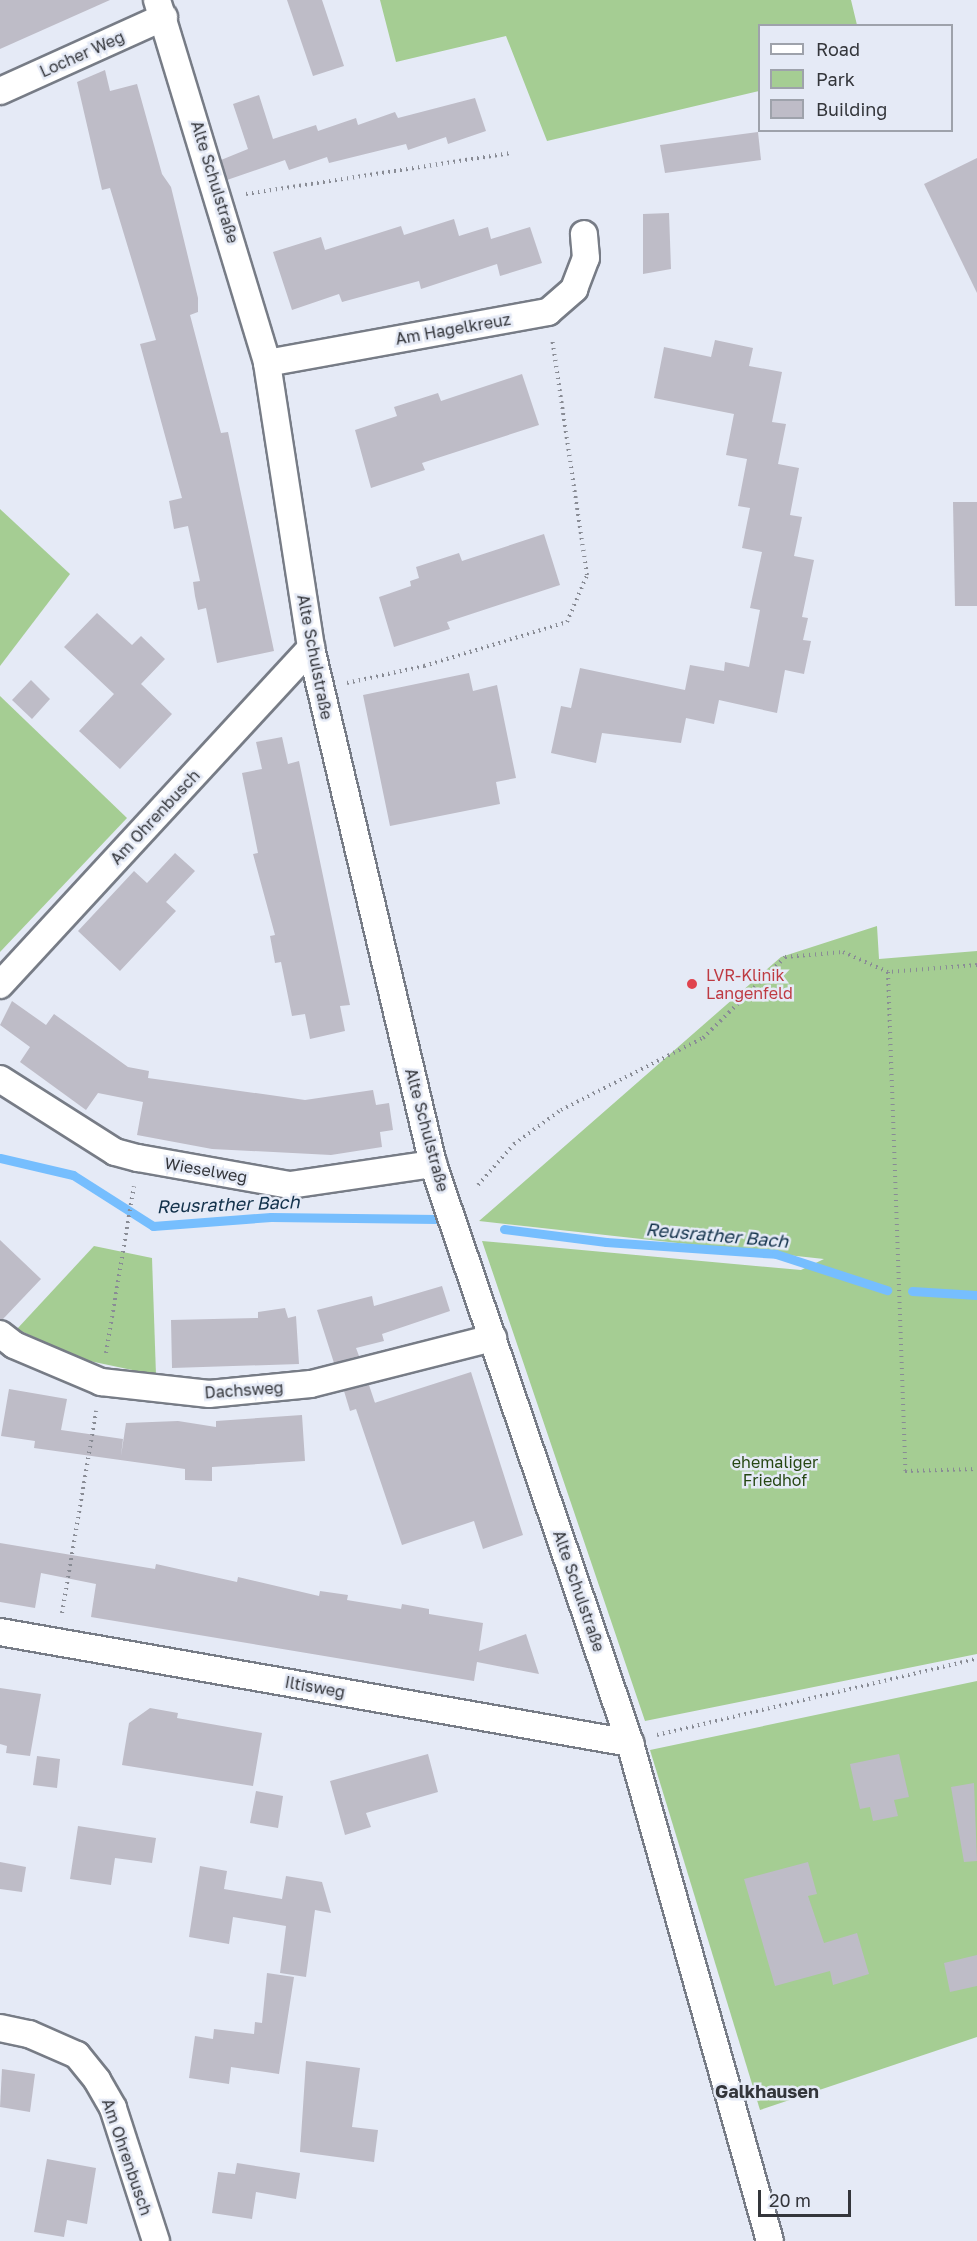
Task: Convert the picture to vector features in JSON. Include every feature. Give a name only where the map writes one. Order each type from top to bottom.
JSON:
[{"type":"street","name":"Locher Weg","points":[[0,91],[160,8]]},
{"type":"street","name":"Alte Schulstraße","points":[[160,8],[221,200],[267,363],[319,689],[433,1164],[630,1743],[770,2241]]},
{"type":"street","points":[[548,312],[574,289],[586,258],[584,234]]},
{"type":"street","name":"Am Hagelkreuz","points":[[267,363],[548,312]]},
{"type":"street","name":"Am Ohrenbusch","points":[[0,985],[311,648]]},
{"type":"street","name":"Wieselweg","points":[[0,1079],[115,1152],[138,1158],[290,1185],[433,1164]]},
{"type":"street","name":"Dachsweg","points":[[0,1334],[14,1345],[101,1382],[209,1394],[311,1384],[493,1338]]},
{"type":"street","name":"Iltisweg","points":[[0,1632],[630,1743]]},
{"type":"street","name":"Am Ohrenbusch","points":[[0,2028],[29,2034],[77,2055],[97,2080],[113,2108],[156,2241]]},
{"type":"path","points":[[221,200],[512,153]]},
{"type":"path","points":[[319,689],[424,666],[567,622],[587,575],[548,312]]},
{"type":"path","points":[[478,1185],[514,1144],[561,1110],[703,1038],[785,957],[843,952],[888,972],[977,965]]},
{"type":"path","points":[[888,972],[905,1472],[977,1469]]},
{"type":"path","points":[[58,1641],[138,1158]]},
{"type":"path","points":[[630,1743],[977,1659]]},
{"type":"green space","points":[[380,0],[851,0],[857,24],[758,24],[758,91],[547,141],[506,36],[396,62]]},
{"type":"green space","points":[[0,509],[70,574],[0,666]]},
{"type":"green space","points":[[0,696],[127,818],[0,952]]},
{"type":"green space","name":"ehemaliger Friedhof","points":[[877,926],[879,959],[977,951],[977,1654],[645,1721],[482,1241],[801,1270],[824,1259],[479,1221],[781,957]]},
{"type":"green space","points":[[94,1246],[152,1258],[156,1375],[80,1359],[17,1329]]},
{"type":"green space","points":[[977,1681],[977,2037],[760,2110],[650,1750]]},
{"type":"building","points":[[0,0],[110,0],[0,49]]},
{"type":"building","points":[[287,0],[322,0],[344,66],[313,76]]},
{"type":"building","points":[[105,70],[110,91],[137,84],[162,174],[171,187],[198,298],[198,312],[190,315],[221,433],[228,432],[274,651],[217,663],[206,608],[198,610],[195,596],[193,582],[200,581],[188,526],[174,529],[169,501],[182,498],[140,344],[156,340],[110,188],[102,190],[77,82]]},
{"type":"building","points":[[259,95],[273,139],[316,125],[318,131],[356,118],[358,125],[395,112],[398,118],[475,98],[486,131],[448,144],[446,137],[408,150],[406,144],[329,163],[327,157],[289,170],[285,160],[227,180],[221,160],[248,149],[233,104]]},
{"type":"building","points":[[758,132],[761,160],[665,173],[660,145]]},
{"type":"building","points":[[977,158],[977,293],[924,184]]},
{"type":"building","points":[[669,213],[671,269],[643,274],[643,214]]},
{"type":"building","points":[[454,219],[459,236],[488,227],[491,239],[530,227],[542,263],[500,276],[497,264],[421,289],[419,281],[342,302],[339,294],[292,310],[273,252],[321,237],[325,250],[401,226],[404,235]]},
{"type":"building","points":[[715,340],[753,348],[749,366],[782,372],[772,422],[786,424],[778,464],[799,468],[790,515],[802,517],[794,556],[814,560],[802,617],[808,618],[803,640],[811,641],[804,674],[785,670],[777,713],[719,700],[714,724],[686,718],[681,743],[602,733],[596,763],[551,753],[561,706],[571,708],[580,668],[685,690],[690,665],[724,671],[725,662],[749,667],[760,610],[750,608],[762,552],[742,548],[750,508],[738,506],[747,459],[726,455],[734,414],[654,398],[664,347],[711,357]]},
{"type":"building","points":[[522,374],[539,425],[422,463],[425,470],[371,488],[355,430],[397,416],[394,407],[438,393],[441,401]]},
{"type":"building","points":[[953,502],[977,502],[977,606],[955,606]]},
{"type":"building","points":[[544,534],[560,585],[447,622],[450,629],[394,647],[379,597],[411,586],[410,581],[419,578],[416,567],[459,553],[462,561]]},
{"type":"building","points":[[97,613],[132,645],[141,636],[165,659],[141,684],[172,714],[120,769],[79,731],[114,694],[64,647]]},
{"type":"building","points":[[469,673],[473,691],[497,685],[516,778],[496,782],[500,804],[390,826],[363,695]]},
{"type":"building","points":[[31,680],[50,699],[32,719],[12,700]]},
{"type":"building","points":[[282,737],[288,764],[299,761],[350,1005],[340,1006],[345,1031],[310,1039],[305,1014],[292,1016],[281,962],[275,963],[270,936],[275,935],[253,854],[258,853],[242,773],[262,769],[256,742]]},
{"type":"building","points":[[175,853],[195,871],[166,902],[176,911],[120,971],[78,931],[134,871],[147,883]]},
{"type":"building","points":[[12,1001],[46,1025],[54,1014],[128,1067],[149,1071],[148,1078],[305,1100],[373,1090],[376,1105],[389,1103],[393,1130],[380,1132],[382,1147],[331,1155],[212,1149],[137,1135],[143,1102],[98,1093],[86,1110],[20,1062],[30,1047],[0,1025]]},
{"type":"building","points":[[0,1240],[41,1279],[3,1319],[0,1319]]},
{"type":"building","points":[[442,1286],[450,1311],[382,1334],[384,1341],[356,1348],[359,1356],[334,1363],[317,1310],[372,1296],[374,1306]]},
{"type":"building","points":[[285,1308],[288,1318],[296,1316],[299,1364],[172,1368],[171,1320],[258,1318],[258,1312]]},
{"type":"building","points":[[471,1372],[523,1535],[483,1549],[474,1521],[402,1545],[356,1409],[350,1411],[344,1391],[369,1385],[375,1403]]},
{"type":"building","points":[[9,1389],[67,1399],[61,1430],[123,1439],[121,1456],[126,1423],[178,1421],[216,1427],[216,1421],[302,1415],[305,1461],[212,1467],[212,1481],[185,1480],[185,1469],[34,1448],[35,1441],[1,1436]]},
{"type":"building","points":[[0,1543],[155,1569],[156,1564],[237,1582],[238,1577],[319,1596],[320,1591],[348,1595],[347,1600],[401,1609],[402,1604],[429,1609],[429,1614],[483,1623],[479,1651],[526,1634],[539,1674],[477,1662],[474,1681],[91,1617],[96,1584],[41,1573],[35,1608],[0,1602]]},
{"type":"building","points":[[0,1688],[41,1694],[30,1756],[6,1753],[7,1746],[0,1744]]},
{"type":"building","points":[[150,1708],[178,1713],[177,1718],[262,1733],[253,1786],[122,1765],[129,1723]]},
{"type":"building","points":[[428,1754],[438,1792],[366,1813],[371,1827],[345,1835],[330,1781]]},
{"type":"building","points":[[899,1754],[909,1797],[894,1800],[898,1816],[873,1821],[870,1807],[860,1809],[850,1764]]},
{"type":"building","points":[[37,1756],[60,1759],[57,1788],[33,1785]]},
{"type":"building","points":[[974,1783],[977,1861],[964,1862],[951,1787]]},
{"type":"building","points":[[256,1791],[283,1796],[278,1828],[250,1823]]},
{"type":"building","points":[[78,1826],[156,1838],[152,1863],[115,1858],[111,1885],[70,1879]]},
{"type":"building","points":[[0,1862],[26,1867],[22,1892],[0,1889]]},
{"type":"building","points":[[808,1862],[817,1894],[808,1896],[824,1943],[857,1933],[869,1974],[833,1985],[830,1971],[775,1986],[744,1879]]},
{"type":"building","points":[[200,1866],[227,1871],[224,1889],[282,1899],[286,1876],[322,1882],[331,1913],[315,1910],[306,1977],[280,1973],[286,1926],[233,1917],[229,1944],[189,1937]]},
{"type":"building","points":[[977,1955],[977,1986],[950,1992],[944,1963]]},
{"type":"building","points":[[267,1973],[294,1977],[279,2074],[231,2067],[229,2084],[189,2078],[195,2036],[213,2039],[214,2029],[254,2034],[255,2022],[262,2023]]},
{"type":"building","points":[[306,2061],[360,2068],[352,2127],[378,2130],[374,2162],[300,2152]]},
{"type":"building","points":[[2,2069],[35,2074],[30,2112],[0,2107]]},
{"type":"building","points":[[47,2159],[96,2168],[87,2224],[67,2220],[64,2237],[34,2232]]},
{"type":"building","points":[[237,2163],[300,2173],[296,2199],[256,2192],[252,2219],[212,2213],[218,2172],[235,2174]]},
{"type":"waterway","name":"Reusrather Bach","points":[[0,1158],[73,1175],[153,1226],[271,1217],[437,1219]]},
{"type":"waterway","name":"Reusrather Bach","points":[[504,1229],[606,1242],[776,1254],[887,1290]]},
{"type":"waterway","name":"Reusrather Bach","points":[[912,1291],[977,1295]]},
{"type":"place","name":"LVR-Klinik Langenfeld","points":[[692,984]]},
{"type":"district","name":"Galkhausen","points":[[767,2091]]}]
